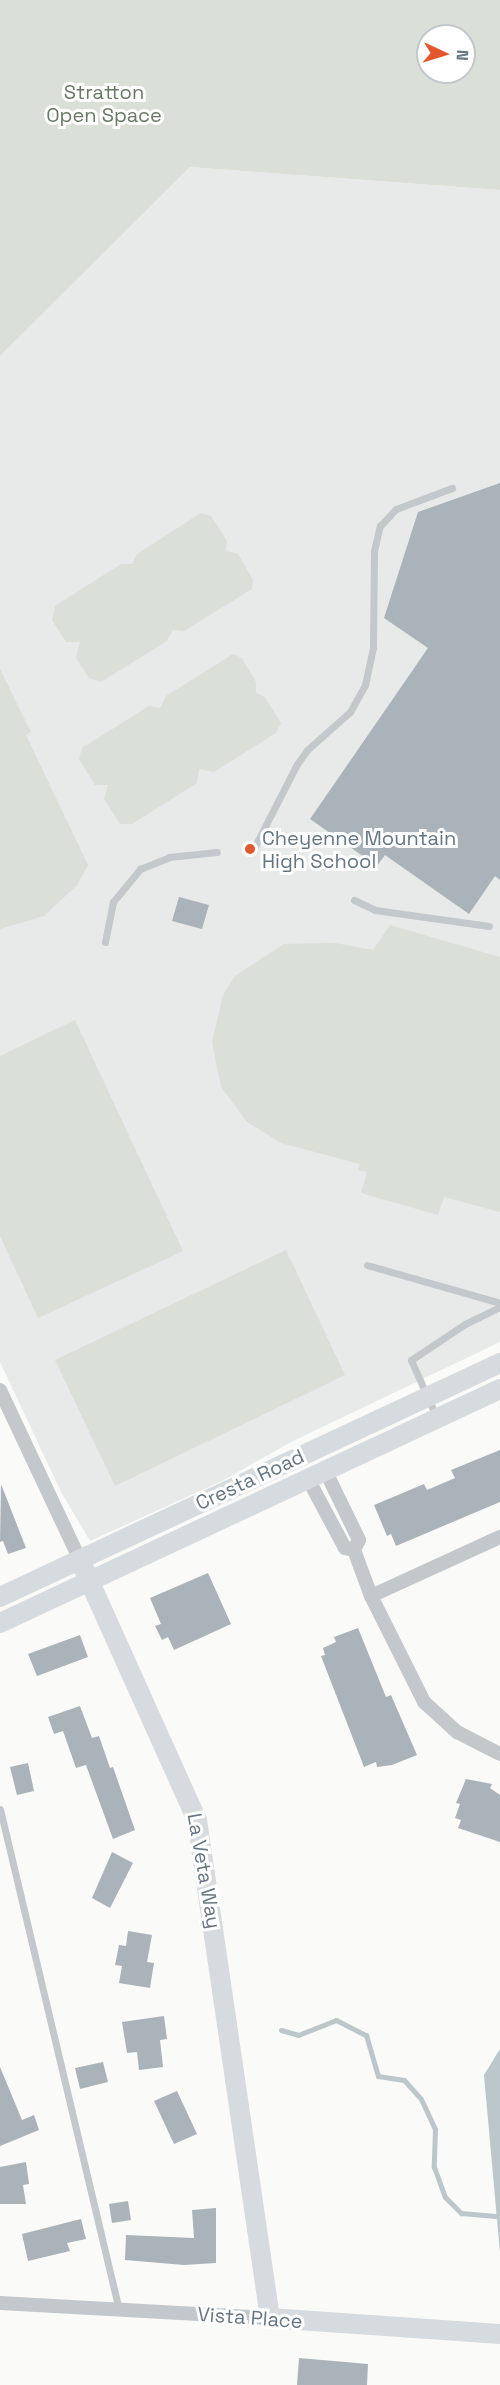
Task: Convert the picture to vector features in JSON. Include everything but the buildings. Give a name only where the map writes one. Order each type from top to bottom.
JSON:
[{"type":"main road","name":"Cresta Road","points":[[0,1598],[500,1363]]},
{"type":"main road","name":"Cresta Road","points":[[0,1623],[500,1389]]},
{"type":"main road","name":"La Veta Way","points":[[80,1560],[197,1820],[270,2318]]},
{"type":"main road","name":"Vista Place","points":[[270,2318],[500,2334]]},
{"type":"street","name":"La Veta Way","points":[[0,1390],[80,1560]]},
{"type":"street","points":[[316,1474],[345,1548],[354,1550]]},
{"type":"street","points":[[316,1474],[359,1540],[354,1550],[371,1596],[424,1702],[457,1732],[500,1755]]},
{"type":"street","points":[[371,1596],[500,1537]]},
{"type":"street","points":[[24,1586],[34,1607]]},
{"type":"street","name":"Vista Place","points":[[0,2303],[270,2318]]},
{"type":"lane","points":[[254,848],[297,764],[307,750],[350,712],[364,685],[373,648],[374,551],[380,526],[396,509],[452,488]]},
{"type":"lane","points":[[105,942],[113,902],[140,869],[169,857],[218,852]]},
{"type":"lane","points":[[354,900],[375,910],[489,926]]},
{"type":"lane","points":[[367,1265],[500,1305]]},
{"type":"lane","points":[[437,1418],[411,1360],[465,1324],[500,1305]]},
{"type":"lane","points":[[0,1809],[119,2310]]},
{"type":"shaded area","name":"Cheyenne Mountain High School","points":[[190,167],[500,190],[500,1342],[291,1442],[224,1480],[90,1541],[61,1492],[0,1362],[0,356]]},
{"type":"shaded area","points":[[500,2049],[500,2253],[484,2075]]},
{"type":"green space","name":"Stratton Open Space","points":[[0,0],[500,0],[500,190],[190,167],[0,356]]},
{"type":"green space","points":[[201,513],[211,516],[227,541],[226,551],[238,554],[253,580],[252,589],[184,631],[173,630],[167,641],[101,682],[89,678],[76,658],[80,642],[66,642],[52,620],[55,606],[121,564],[132,564],[137,554]]},
{"type":"green space","points":[[233,654],[242,658],[256,682],[256,693],[265,697],[281,723],[276,733],[214,772],[199,769],[197,783],[132,824],[120,824],[104,799],[108,785],[95,785],[79,759],[82,748],[149,706],[160,708],[166,696]]},
{"type":"green space","points":[[0,669],[31,732],[26,735],[88,865],[77,885],[44,916],[0,929]]},
{"type":"green space","points":[[390,925],[500,957],[500,1212],[444,1197],[438,1215],[361,1193],[367,1172],[358,1170],[360,1164],[281,1143],[247,1122],[221,1087],[212,1042],[223,995],[235,976],[284,944],[335,943],[373,950]]},
{"type":"green space","points":[[75,1020],[183,1251],[38,1318],[0,1236],[0,1056]]},
{"type":"green space","points":[[286,1250],[345,1375],[115,1486],[55,1360]]},
{"type":"waterway","points":[[281,2030],[298,2035],[336,2020],[366,2035],[378,2076],[404,2080],[421,2099],[435,2129],[434,2167],[445,2197],[461,2213],[496,2216]]},
{"type":"place","name":"Cheyenne Mountain High School","points":[[250,849]]}]
